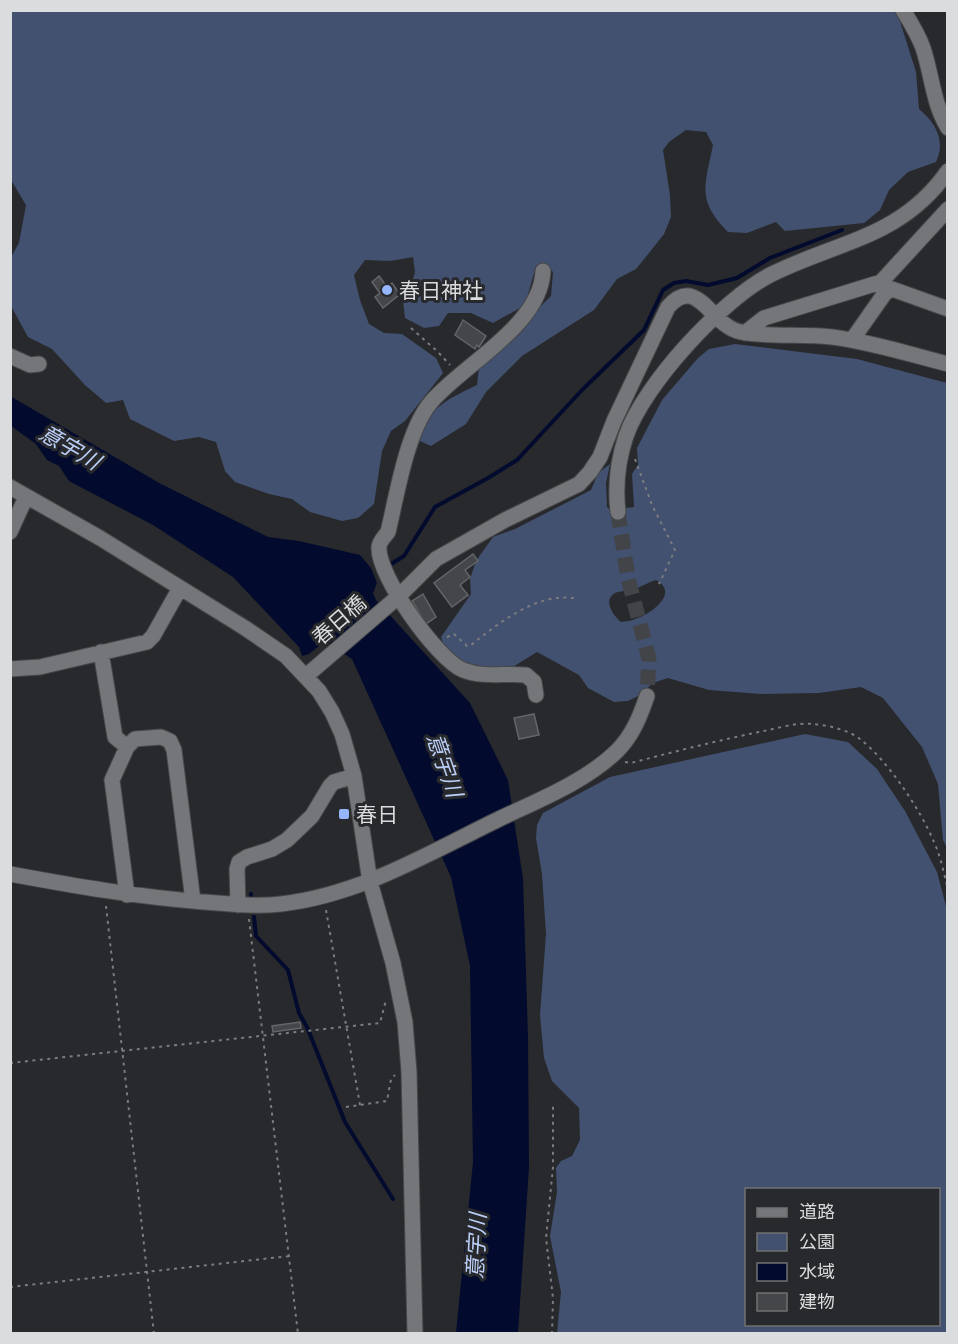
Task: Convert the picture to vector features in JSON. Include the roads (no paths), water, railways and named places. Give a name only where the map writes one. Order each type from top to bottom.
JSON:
[{"type":"street","points":[[903,10],[918,35],[941,117],[948,128]]},
{"type":"street","points":[[618,512],[617,481],[622,450],[634,417],[656,385],[700,331],[733,299],[767,277],[802,260],[873,234],[905,216],[925,199],[948,171]]},
{"type":"street","points":[[745,333],[765,318],[885,287],[948,209]]},
{"type":"street","points":[[536,694],[534,682],[526,675],[493,676],[462,669],[447,660],[396,598],[379,556],[379,545],[388,532],[414,428],[431,401],[514,328],[539,294],[543,284],[543,271]]},
{"type":"street","points":[[885,287],[948,309]]},
{"type":"street","points":[[852,340],[885,293],[885,287]]},
{"type":"street","name":"春日橋","points":[[310,673],[396,598],[436,559],[505,520],[579,484],[600,456],[663,316],[676,298],[686,294],[695,298],[715,316]]},
{"type":"street","points":[[715,316],[731,330],[745,333],[818,335],[852,340],[948,364]]},
{"type":"street","points":[[10,356],[30,365],[39,364]]},
{"type":"street","points":[[10,487],[100,538],[310,673],[332,712],[342,735],[354,776],[374,880],[376,908],[393,963],[400,996],[409,1072],[415,1334]]},
{"type":"street","points":[[10,532],[26,498]]},
{"type":"street","points":[[10,669],[40,667],[147,642],[153,636],[180,588]]},
{"type":"street","points":[[102,652],[115,737],[127,747]]},
{"type":"street","points":[[10,874],[127,895],[243,905],[280,904],[341,892],[374,880],[589,773],[615,753],[637,723],[647,696]]},
{"type":"street","points":[[127,895],[112,780],[127,747],[135,739],[161,737],[173,745],[193,901]]},
{"type":"street","points":[[243,905],[237,869],[239,862],[280,845],[312,816],[330,786],[354,776]]},
{"type":"water","name":"意宇川","points":[[10,396],[161,484],[268,537],[299,541],[360,555],[371,568],[377,583],[373,593],[376,600],[470,703],[508,780],[523,879],[529,1167],[518,1333],[456,1333],[473,1162],[470,966],[451,877],[352,659],[325,641],[309,654],[302,656],[299,647],[233,577],[153,525],[69,481],[59,466],[47,460],[36,444],[11,426]]},
{"type":"waterway","points":[[391,564],[404,556],[435,507],[517,460],[583,389],[644,330],[663,290],[674,283],[686,281],[708,285],[737,278],[770,258],[842,230]]},
{"type":"waterway","points":[[254,917],[256,936],[288,970],[299,1013],[307,1027],[345,1122],[393,1199]]},
{"type":"tunnel","points":[[618,512],[628,578],[649,659],[647,696]]},
{"type":"place","name":"春日神社","points":[[387,290]]},
{"type":"place","name":"春日","points":[[344,814]]}]
